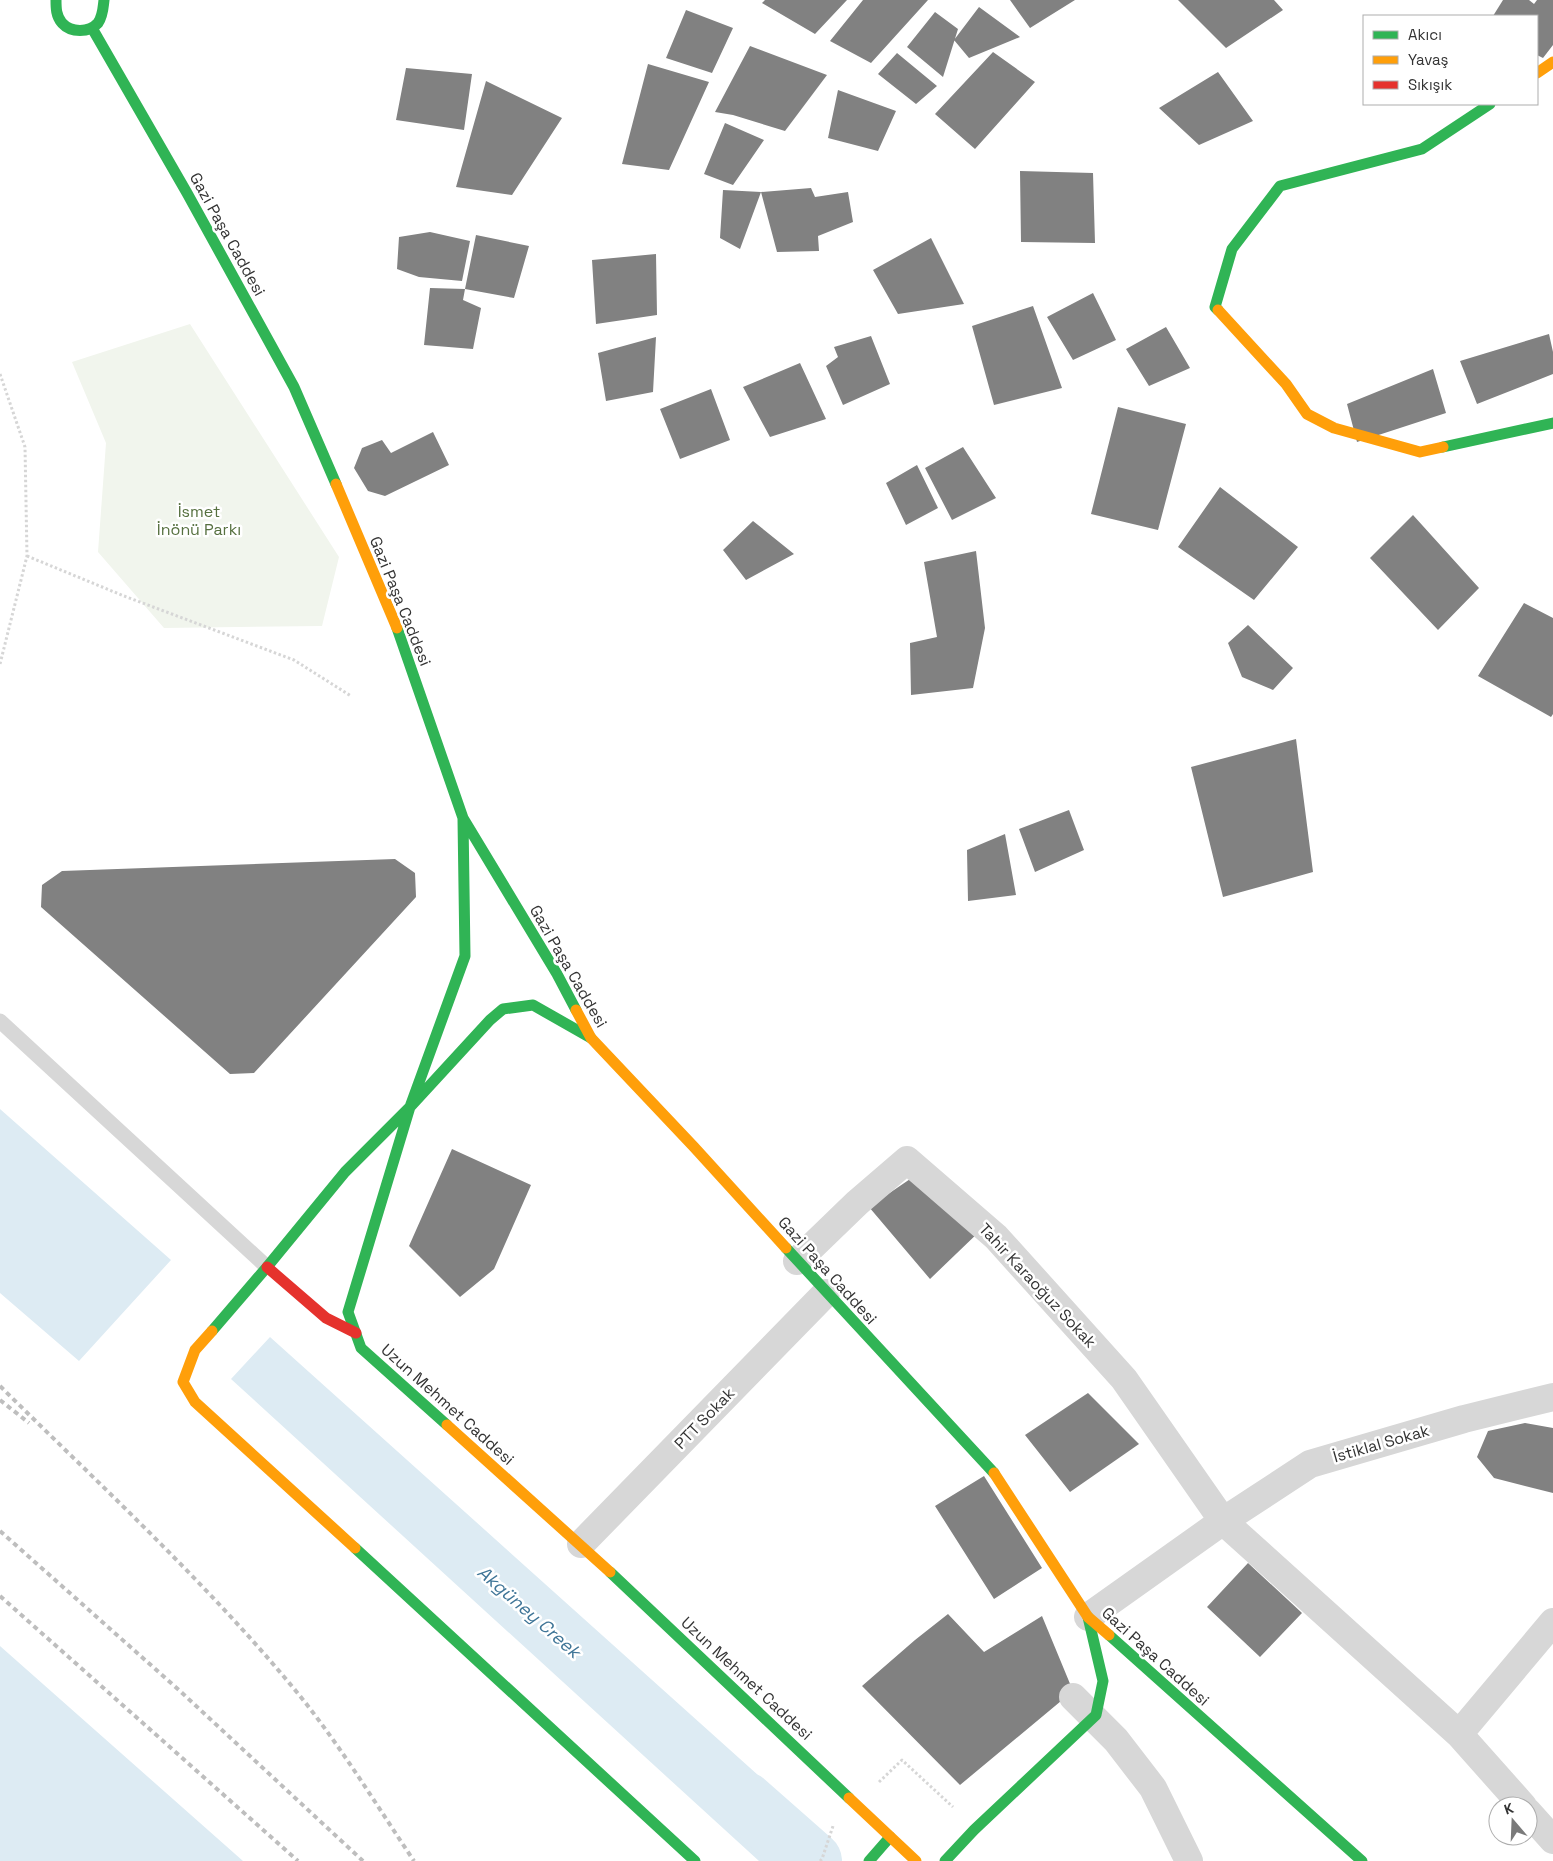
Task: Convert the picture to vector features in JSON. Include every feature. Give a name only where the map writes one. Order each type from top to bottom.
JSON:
[{"type":"main road","points":[[56,0],[55,8],[61,23],[76,31],[92,28],[103,16],[104,0]]},
{"type":"main road","name":"Gazi Paşa Caddesi","points":[[92,28],[187,192],[294,387],[398,630],[463,818],[557,974],[591,1038],[993,1472],[1088,1618],[1362,1861]]},
{"type":"main road","points":[[1538,72],[1553,62]]},
{"type":"main road","points":[[1488,105],[1422,149],[1280,186],[1232,249],[1215,307],[1286,384],[1307,414],[1334,428],[1420,452],[1553,423]]},
{"type":"main road","name":"Uzun Mehmet Caddesi","points":[[463,818],[465,956],[410,1107],[348,1312],[361,1348],[582,1544],[916,1861]]},
{"type":"main road","points":[[591,1038],[532,1005],[503,1009],[490,1020],[410,1107],[345,1172],[267,1267],[195,1350],[183,1382],[195,1402],[695,1861]]},
{"type":"main road","points":[[267,1267],[326,1318],[356,1333]]},
{"type":"main road","points":[[944,1861],[974,1830],[1096,1715],[1103,1681],[1088,1618]]},
{"type":"main road","points":[[868,1861],[890,1837]]},
{"type":"street","name":"Tahir Karaoğuz Sokak","points":[[797,1261],[857,1203],[907,1160],[996,1236],[1124,1379],[1223,1521]]},
{"type":"street","name":"PTT Sokak","points":[[582,1544],[826,1293]]},
{"type":"street","name":"İstiklal Sokak","points":[[1088,1618],[1223,1521],[1310,1464],[1464,1419],[1553,1397]]},
{"type":"street","points":[[1223,1521],[1459,1734],[1514,1796]]},
{"type":"street","points":[[1459,1734],[1553,1622]]},
{"type":"street","points":[[1073,1697],[1116,1740],[1153,1788],[1189,1861]]},
{"type":"street","points":[[1538,1823],[1553,1840]]},
{"type":"lane","points":[[0,1022],[267,1267]]},
{"type":"path","points":[[0,374],[25,447],[27,556],[0,664]]},
{"type":"path","points":[[27,556],[124,596],[294,660],[351,696]]},
{"type":"path","points":[[821,1860],[834,1824],[902,1760],[953,1807],[960,1801]]},
{"type":"green space","name":"İsmet İnönü Parkı","points":[[190,324],[339,557],[322,626],[164,628],[98,552],[106,443],[72,362]]},
{"type":"water","points":[[0,1109],[171,1260],[79,1361],[0,1293]]},
{"type":"water","points":[[270,1337],[827,1837],[804,1861],[759,1861],[231,1379]]},
{"type":"water","points":[[0,1646],[243,1861],[0,1861]]},
{"type":"building","points":[[765,0],[847,0],[815,34],[762,3]]},
{"type":"building","points":[[863,0],[928,0],[871,63],[830,41]]},
{"type":"building","points":[[1010,0],[1075,0],[1030,28]]},
{"type":"building","points":[[1178,0],[1274,0],[1283,10],[1226,48]]},
{"type":"building","points":[[1503,0],[1529,0],[1534,4],[1537,0],[1553,0],[1553,45],[1543,58],[1538,56],[1538,15],[1494,15]]},
{"type":"building","points":[[979,7],[1020,37],[969,58],[954,40]]},
{"type":"building","points":[[686,10],[733,28],[712,73],[666,58]]},
{"type":"building","points":[[935,12],[958,29],[943,77],[907,47]]},
{"type":"building","points":[[750,46],[827,75],[785,131],[733,115],[715,112]]},
{"type":"building","points":[[993,52],[1035,82],[975,149],[935,114]]},
{"type":"building","points":[[897,53],[937,86],[916,104],[878,74]]},
{"type":"building","points":[[648,64],[709,82],[669,170],[622,164]]},
{"type":"building","points":[[406,68],[472,74],[464,130],[396,120]]},
{"type":"building","points":[[1218,72],[1253,121],[1199,145],[1159,108]]},
{"type":"building","points":[[486,81],[562,118],[512,195],[456,187]]},
{"type":"building","points":[[838,90],[896,111],[878,151],[828,138]]},
{"type":"building","points":[[725,123],[764,140],[733,185],[704,174]]},
{"type":"building","points":[[1020,171],[1093,173],[1095,243],[1021,242]]},
{"type":"building","points":[[811,188],[815,197],[848,192],[853,222],[818,236],[819,251],[777,252],[761,192]]},
{"type":"building","points":[[723,190],[761,192],[740,249],[720,238]]},
{"type":"building","points":[[430,232],[470,241],[462,281],[419,277],[397,269],[399,237]]},
{"type":"building","points":[[476,235],[529,246],[514,298],[465,289]]},
{"type":"building","points":[[931,238],[964,304],[898,314],[873,270]]},
{"type":"building","points":[[656,254],[657,315],[596,324],[592,260]]},
{"type":"building","points":[[430,288],[465,289],[463,300],[481,308],[473,349],[424,345]]},
{"type":"building","points":[[1093,293],[1116,340],[1073,360],[1047,317]]},
{"type":"building","points":[[1033,306],[1062,388],[994,405],[972,326]]},
{"type":"building","points":[[1166,327],[1190,368],[1149,386],[1126,349]]},
{"type":"building","points":[[1549,334],[1553,352],[1553,374],[1477,404],[1460,361]]},
{"type":"building","points":[[871,336],[890,384],[843,405],[826,366],[838,357],[834,347]]},
{"type":"building","points":[[656,337],[653,392],[606,401],[598,353]]},
{"type":"building","points":[[800,363],[826,419],[770,437],[743,387]]},
{"type":"building","points":[[1433,369],[1446,413],[1357,442],[1347,404]]},
{"type":"building","points":[[711,389],[730,440],[680,459],[660,409]]},
{"type":"building","points":[[1118,407],[1186,424],[1158,530],[1091,514]]},
{"type":"building","points":[[433,432],[449,465],[385,496],[368,491],[354,468],[362,448],[382,440],[391,453]]},
{"type":"building","points":[[963,447],[996,498],[952,520],[925,468]]},
{"type":"building","points":[[917,465],[938,508],[906,525],[886,483]]},
{"type":"building","points":[[1220,487],[1298,547],[1254,600],[1178,547]]},
{"type":"building","points":[[1413,515],[1479,588],[1438,630],[1370,558]]},
{"type":"building","points":[[753,521],[794,554],[746,580],[723,550]]},
{"type":"building","points":[[976,551],[985,628],[973,688],[911,695],[910,643],[937,637],[924,562]]},
{"type":"building","points":[[1524,603],[1553,618],[1553,714],[1551,717],[1478,676]]},
{"type":"building","points":[[1248,625],[1293,668],[1273,690],[1242,677],[1228,643]]},
{"type":"building","points":[[1296,739],[1313,872],[1223,897],[1191,767]]},
{"type":"building","points":[[1069,810],[1084,850],[1035,872],[1019,829]]},
{"type":"building","points":[[1005,834],[1016,895],[968,901],[967,850]]},
{"type":"building","points":[[395,859],[415,873],[416,897],[254,1073],[230,1074],[41,907],[42,885],[62,871]]},
{"type":"building","points":[[452,1149],[531,1185],[494,1269],[460,1297],[409,1246]]},
{"type":"building","points":[[916,1175],[982,1229],[930,1279],[869,1207]]},
{"type":"building","points":[[1088,1393],[1139,1444],[1070,1492],[1025,1435]]},
{"type":"building","points":[[1525,1423],[1553,1428],[1553,1493],[1494,1478],[1477,1457],[1488,1431]]},
{"type":"building","points":[[984,1476],[1042,1568],[994,1599],[935,1506]]},
{"type":"building","points":[[1248,1563],[1302,1613],[1260,1657],[1207,1607]]},
{"type":"building","points":[[948,1614],[984,1652],[1042,1616],[1073,1691],[960,1785],[862,1686]]},
{"type":"waterway","name":"Akgüney Creek","points":[[745,1802],[812,1861]]},
{"type":"railway","points":[[0,1386],[154,1537],[265,1655],[300,1696],[330,1736],[414,1861]]},
{"type":"railway","points":[[0,1400],[29,1423]]},
{"type":"railway","points":[[0,1531],[180,1691],[363,1861]]},
{"type":"railway","points":[[0,1596],[298,1861]]},
{"type":"traffic: fast","points":[[56,0],[57,15],[60,20],[70,29],[75,30],[90,29],[98,23],[102,15],[104,0]]},
{"type":"traffic: fast","points":[[92,28],[187,193],[294,387],[336,484]]},
{"type":"traffic: fast","points":[[1218,310],[1215,307],[1232,249],[1280,186],[1422,149],[1488,105]]},
{"type":"traffic: fast","points":[[1443,447],[1553,423]]},
{"type":"traffic: fast","points":[[397,628],[463,818],[557,974],[576,1010]]},
{"type":"traffic: fast","points":[[447,1425],[361,1348],[348,1312],[410,1107],[465,956],[463,819]]},
{"type":"traffic: fast","points":[[212,1331],[345,1172],[410,1107],[490,1020],[503,1009],[533,1005],[591,1038]]},
{"type":"traffic: fast","points":[[786,1248],[994,1473]]},
{"type":"traffic: fast","points":[[355,1548],[695,1861]]},
{"type":"traffic: fast","points":[[610,1572],[849,1798]]},
{"type":"traffic: fast","points":[[945,1861],[974,1830],[1096,1715],[1103,1681],[1088,1617]]},
{"type":"traffic: fast","points":[[1109,1635],[1362,1861]]},
{"type":"traffic: fast","points":[[869,1861],[890,1837]]},
{"type":"traffic: slow","points":[[1538,72],[1553,62]]},
{"type":"traffic: slow","points":[[1218,310],[1286,384],[1307,414],[1334,428],[1420,452],[1443,447]]},
{"type":"traffic: slow","points":[[336,484],[397,628]]},
{"type":"traffic: slow","points":[[576,1010],[591,1038],[786,1248]]},
{"type":"traffic: slow","points":[[212,1331],[195,1350],[183,1382],[195,1402],[355,1548]]},
{"type":"traffic: slow","points":[[447,1425],[610,1572]]},
{"type":"traffic: slow","points":[[994,1473],[1088,1617],[1109,1635]]},
{"type":"traffic: slow","points":[[849,1798],[916,1861]]},
{"type":"traffic: jam","points":[[267,1267],[326,1318],[356,1333]]}]
